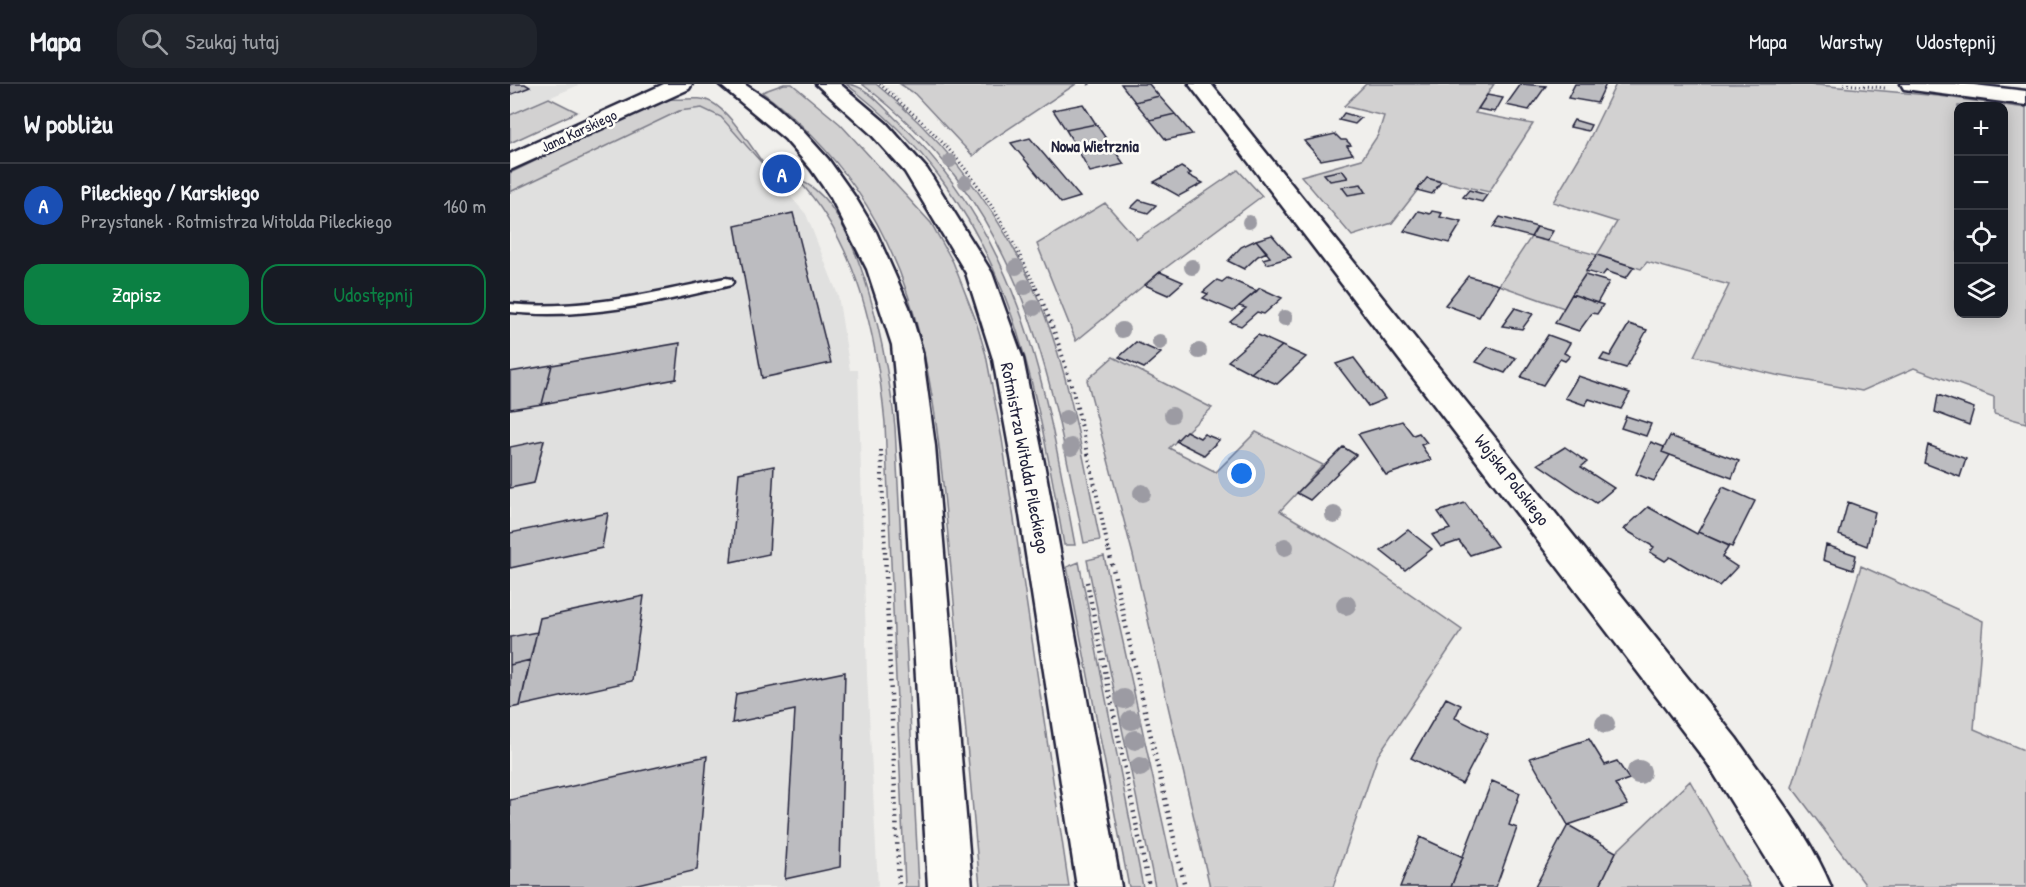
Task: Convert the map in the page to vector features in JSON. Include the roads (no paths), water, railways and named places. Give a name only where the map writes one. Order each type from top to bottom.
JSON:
[{"type":"main road","name":"Jana Karskiego","points":[[510,163],[681,84]]},
{"type":"main road","points":[[730,84],[748,94],[781,124],[814,159],[840,192],[870,246],[886,283],[906,346],[918,433],[950,887]]},
{"type":"main road","name":"Rotmistrza Witolda Pileckiego","points":[[827,84],[878,128],[915,169],[979,273],[1008,359],[1028,463],[1099,887]]},
{"type":"main road","name":"Wojska Polskiego","points":[[1200,84],[1708,733],[1784,844],[1809,887]]},
{"type":"main road","points":[[1912,84],[2026,98]]},
{"type":"lane","points":[[510,308],[531,311],[566,311],[726,282]]},
{"type":"place","name":"Pileckiego / Karskiego","points":[[782,174]]},
{"type":"district","name":"Nowa Wietrznia","points":[[1095,146]]}]
